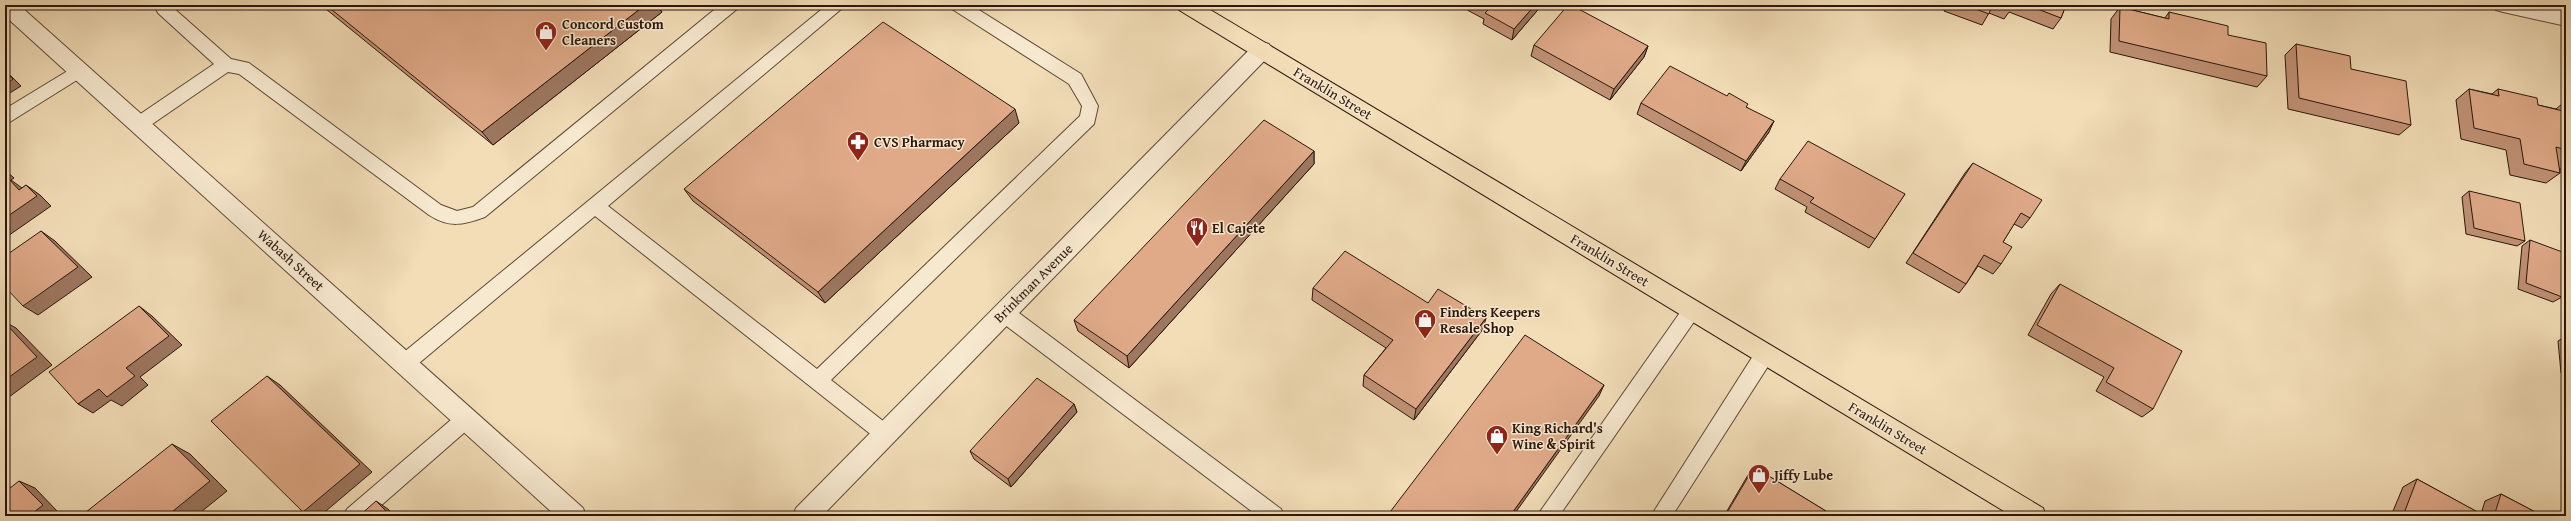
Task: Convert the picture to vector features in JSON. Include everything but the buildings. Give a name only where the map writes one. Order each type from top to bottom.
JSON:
[{"type":"main road","name":"Franklin Street","points":[[1186,5],[1765,354],[2020,512]]},
{"type":"street","name":"Wabash Street","points":[[6,5],[574,516]]},
{"type":"street","points":[[2503,5],[2566,18]]},
{"type":"street","name":"Brinkman Avenue","points":[[805,516],[1262,50]]},
{"type":"lane","points":[[164,8],[226,65],[243,68],[446,218],[458,220],[479,212],[731,5]]},
{"type":"lane","points":[[405,363],[838,5]]},
{"type":"lane","points":[[818,380],[1088,119],[1090,106],[1076,79],[958,5]]},
{"type":"lane","points":[[139,124],[226,65]]},
{"type":"lane","points":[[5,118],[79,70]]},
{"type":"lane","points":[[595,206],[885,434]]},
{"type":"lane","points":[[1547,516],[1692,310]]},
{"type":"lane","points":[[1004,313],[1274,516]]},
{"type":"lane","points":[[1661,516],[1765,354]]},
{"type":"lane","points":[[354,516],[466,419]]},
{"type":"place","name":"Concord Custom Cleaners","points":[[546,52]]},
{"type":"place","name":"CVS Pharmacy","points":[[858,162]]},
{"type":"place","name":"El Cajete","points":[[1197,248]]},
{"type":"place","name":"Finders Keepers Resale Shop","points":[[1425,340]]},
{"type":"place","name":"King Richard's Wine & Spirit","points":[[1497,456]]},
{"type":"place","name":"Jiffy Lube","points":[[1759,494]]}]
